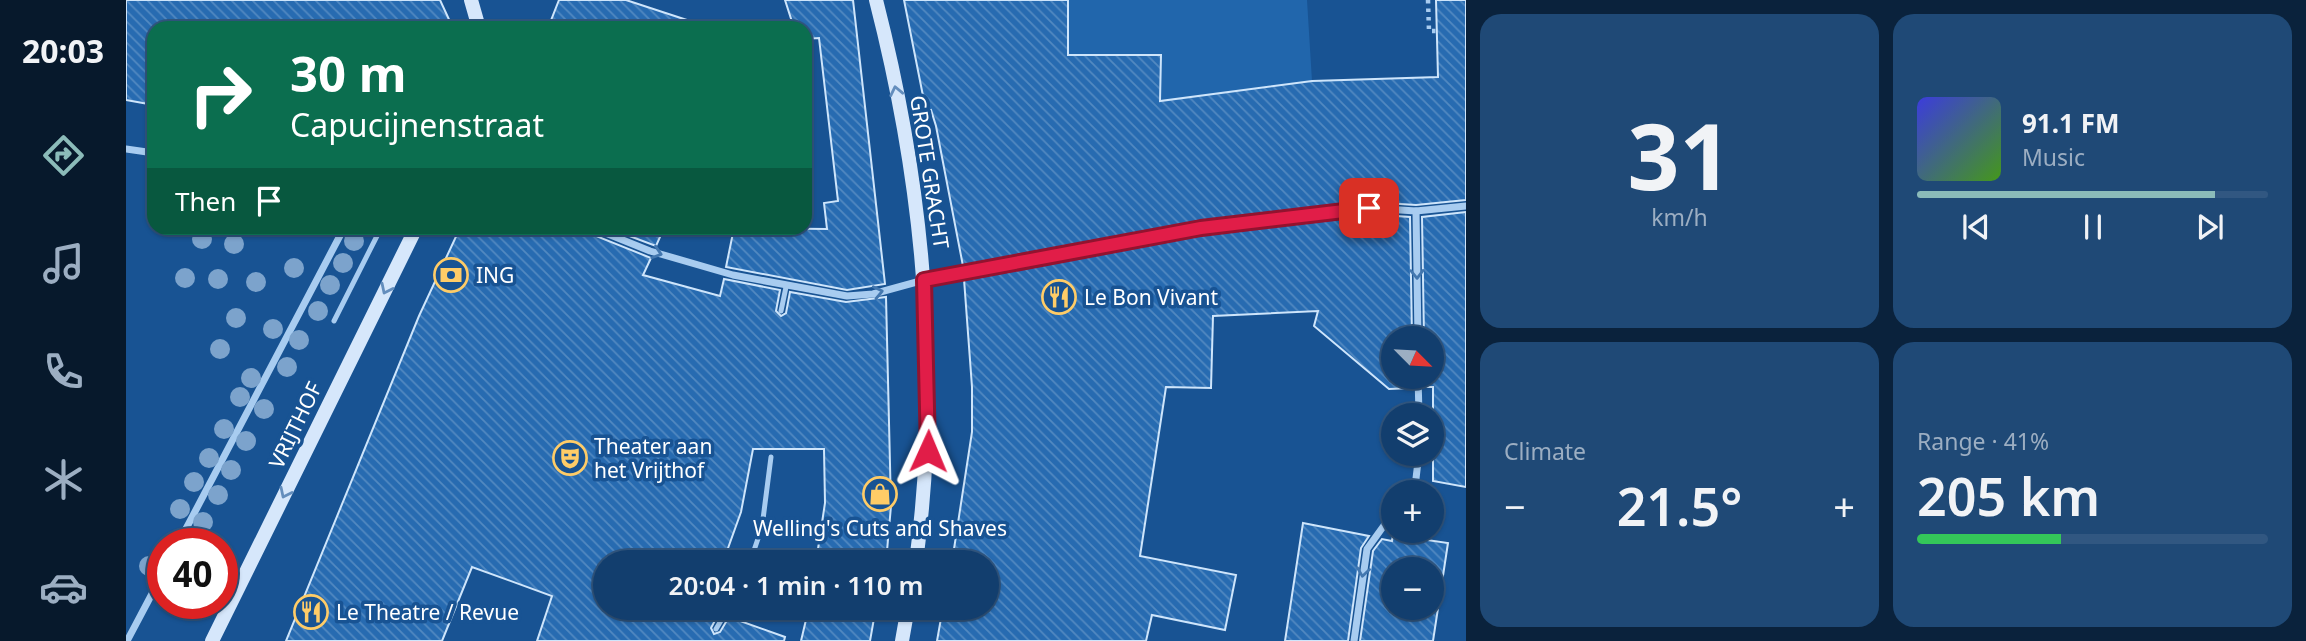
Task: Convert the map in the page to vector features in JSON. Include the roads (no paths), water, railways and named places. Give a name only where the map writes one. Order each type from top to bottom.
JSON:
[{"type":"street","points":[[471,0],[477,21]]},
{"type":"street","name":"GROTE GRACHT","points":[[876,0],[905,133],[924,280],[928,433],[917,550]]},
{"type":"street","points":[[126,149],[147,152]]},
{"type":"street","points":[[610,235],[650,251],[786,287],[847,296],[873,294],[924,280],[1201,228],[1369,208],[1416,211],[1466,206]]},
{"type":"street","points":[[1416,211],[1418,326]]},
{"type":"street","points":[[186,528],[340,235]]},
{"type":"street","name":"VRIJTHOF","points":[[212,641],[413,235]]},
{"type":"street","points":[[1354,641],[1367,549],[1381,530]]},
{"type":"street","points":[[127,641],[147,603]]},
{"type":"street","points":[[902,641],[906,620]]},
{"type":"lane","points":[[334,321],[377,235]]},
{"type":"lane","points":[[781,311],[786,287]]},
{"type":"lane","points":[[754,550],[762,527],[771,457]]},
{"type":"lane","points":[[716,629],[721,620]]},
{"type":"place","name":"ING","points":[[451,275]]},
{"type":"place","name":"Le Bon Vivant","points":[[1059,297]]},
{"type":"place","name":"Theater aan het Vrijthof","points":[[570,458]]},
{"type":"place","name":"Welling's Cuts and Shaves","points":[[880,494]]},
{"type":"place","name":"Le Theatre / Revue","points":[[311,612]]}]
